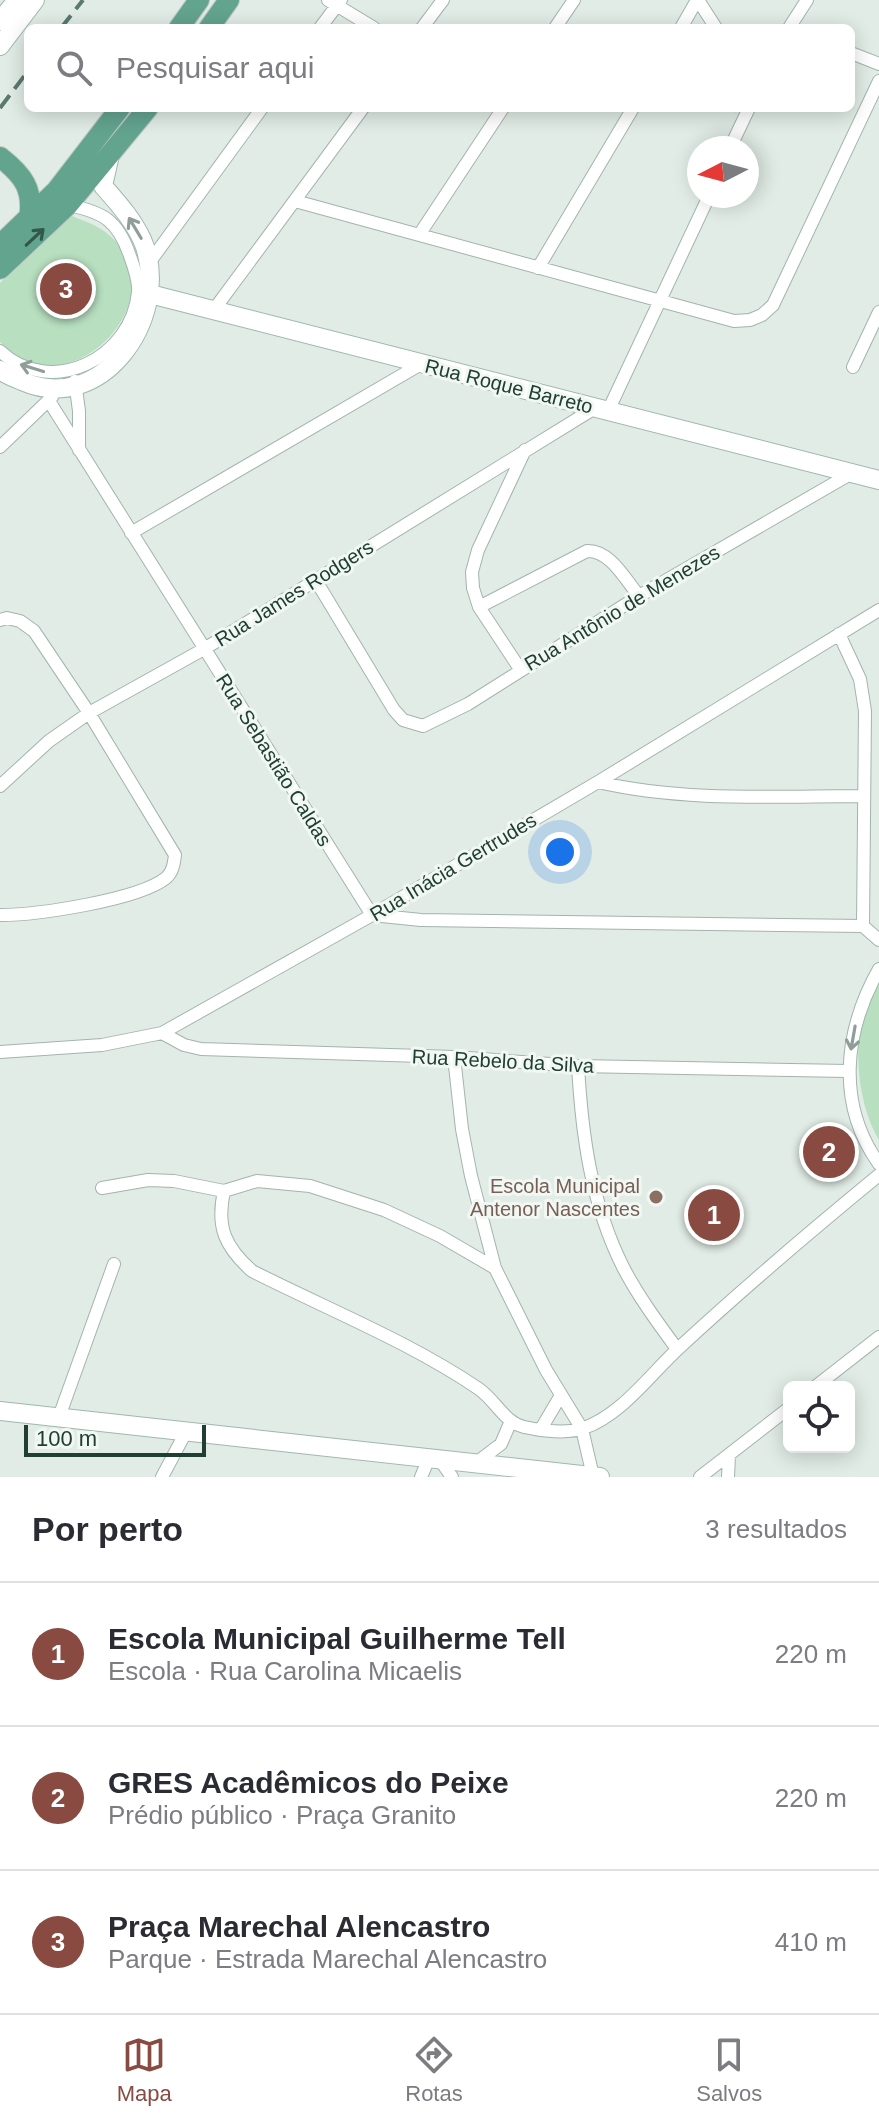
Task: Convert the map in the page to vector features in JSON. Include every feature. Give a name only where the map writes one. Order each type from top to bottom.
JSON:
[{"type":"main road","points":[[182,24],[199,0]]},
{"type":"main road","points":[[212,24],[229,0]]},
{"type":"main road","points":[[0,245],[78,166],[117,112]]},
{"type":"main road","points":[[0,269],[68,205],[145,112]]},
{"type":"main road","points":[[7,162],[28,187],[29,219]]},
{"type":"street","points":[[0,21],[17,0]]},
{"type":"street","points":[[0,46],[35,0]]},
{"type":"street","points":[[425,24],[443,0]]},
{"type":"street","points":[[558,24],[574,0]]},
{"type":"street","points":[[683,24],[697,0],[713,24]]},
{"type":"street","points":[[793,24],[807,0]]},
{"type":"street","points":[[322,24],[335,2],[368,24]]},
{"type":"street","points":[[855,55],[879,64]]},
{"type":"street","points":[[295,201],[661,302],[734,321],[750,320],[773,305],[879,81]]},
{"type":"street","points":[[0,351],[25,368],[95,378],[122,355],[142,324],[149,263],[259,112]]},
{"type":"street","points":[[213,311],[360,112]]},
{"type":"street","points":[[419,235],[500,112]]},
{"type":"street","points":[[538,268],[631,112]]},
{"type":"street","points":[[736,136],[747,112]]},
{"type":"street","points":[[110,155],[103,186],[106,216],[127,246],[144,293]]},
{"type":"street","points":[[103,186],[138,230],[149,263]]},
{"type":"street","points":[[68,205],[106,216]]},
{"type":"street","points":[[602,410],[661,302],[704,208]]},
{"type":"street","name":"Rua Roque Barreto","points":[[144,293],[879,480]]},
{"type":"street","points":[[853,367],[879,312]]},
{"type":"street","points":[[131,533],[421,364]]},
{"type":"street","points":[[0,370],[52,396]]},
{"type":"street","points":[[0,447],[71,376]]},
{"type":"street","points":[[71,376],[80,424],[79,450]]},
{"type":"street","name":"Rua Sebastião Caldas","points":[[52,396],[79,450],[372,915]]},
{"type":"street","name":"Rua James Rodgers","points":[[0,786],[49,741],[89,713],[204,649],[525,450],[602,410]]},
{"type":"street","points":[[520,669],[479,607],[472,572],[478,550],[525,450]]},
{"type":"street","name":"Rua Antônio de Menezes","points":[[315,579],[394,710],[403,720],[423,726],[468,704],[639,596],[852,473]]},
{"type":"street","points":[[479,607],[587,551],[598,550],[639,596]]},
{"type":"street","name":"Rua Inácia Gertrudes","points":[[0,1052],[102,1045],[162,1033],[372,915],[598,782],[879,610]]},
{"type":"street","points":[[0,620],[20,621],[34,631],[89,713],[175,855],[174,864],[165,878],[118,898],[74,907],[0,915]]},
{"type":"street","points":[[839,634],[860,679],[865,711],[863,926]]},
{"type":"street","points":[[598,782],[640,791],[689,795],[864,796]]},
{"type":"street","points":[[372,915],[421,920],[863,926],[879,940]]},
{"type":"street","points":[[879,969],[856,1020],[848,1071],[859,1132],[879,1164]]},
{"type":"street","name":"Rua Rebelo da Silva","points":[[162,1033],[184,1045],[201,1049],[454,1057],[578,1066],[848,1071]]},
{"type":"street","points":[[454,1057],[469,1164],[495,1268],[526,1332],[582,1429],[593,1476]]},
{"type":"street","points":[[578,1066],[583,1133],[591,1181],[604,1225],[624,1269],[677,1349]]},
{"type":"street","points":[[224,1191],[220,1212],[224,1234],[235,1256],[252,1271],[435,1363],[490,1397],[510,1423],[541,1429],[582,1429],[615,1409],[677,1349],[879,1175]]},
{"type":"street","points":[[102,1188],[148,1180],[174,1181],[224,1191],[257,1181],[278,1181],[321,1189],[384,1210],[440,1236],[495,1268]]},
{"type":"street","points":[[59,1417],[114,1264]]},
{"type":"street","points":[[823,1381],[879,1337]]},
{"type":"street","points":[[541,1429],[561,1395]]},
{"type":"street","points":[[0,1411],[434,1459],[472,1470],[600,1477]]},
{"type":"street","points":[[700,1477],[783,1413]]},
{"type":"street","points":[[472,1470],[501,1444],[510,1423]]},
{"type":"street","points":[[162,1477],[187,1430]]},
{"type":"street","points":[[728,1477],[729,1455]]},
{"type":"street","points":[[421,1477],[434,1459]]},
{"type":"street","points":[[434,1459],[452,1477]]},
{"type":"green space","points":[[70,215],[109,235],[128,260],[132,288],[124,316],[107,340],[83,357],[56,365],[27,361],[0,342],[0,283]]},
{"type":"green space","points":[[879,981],[879,1140],[866,1110],[858,1055],[862,1019]]},
{"type":"railway","points":[[64,24],[83,0]]},
{"type":"railway","points":[[0,108],[24,76]]},
{"type":"place","name":"Praça Marechal Alencastro","points":[[66,289]]},
{"type":"place","name":"GRES Acadêmicos do Peixe","points":[[829,1152]]},
{"type":"place","name":"Escola Municipal Antenor Nascentes","points":[[656,1197]]},
{"type":"place","name":"Escola Municipal Guilherme Tell","points":[[714,1215]]}]
